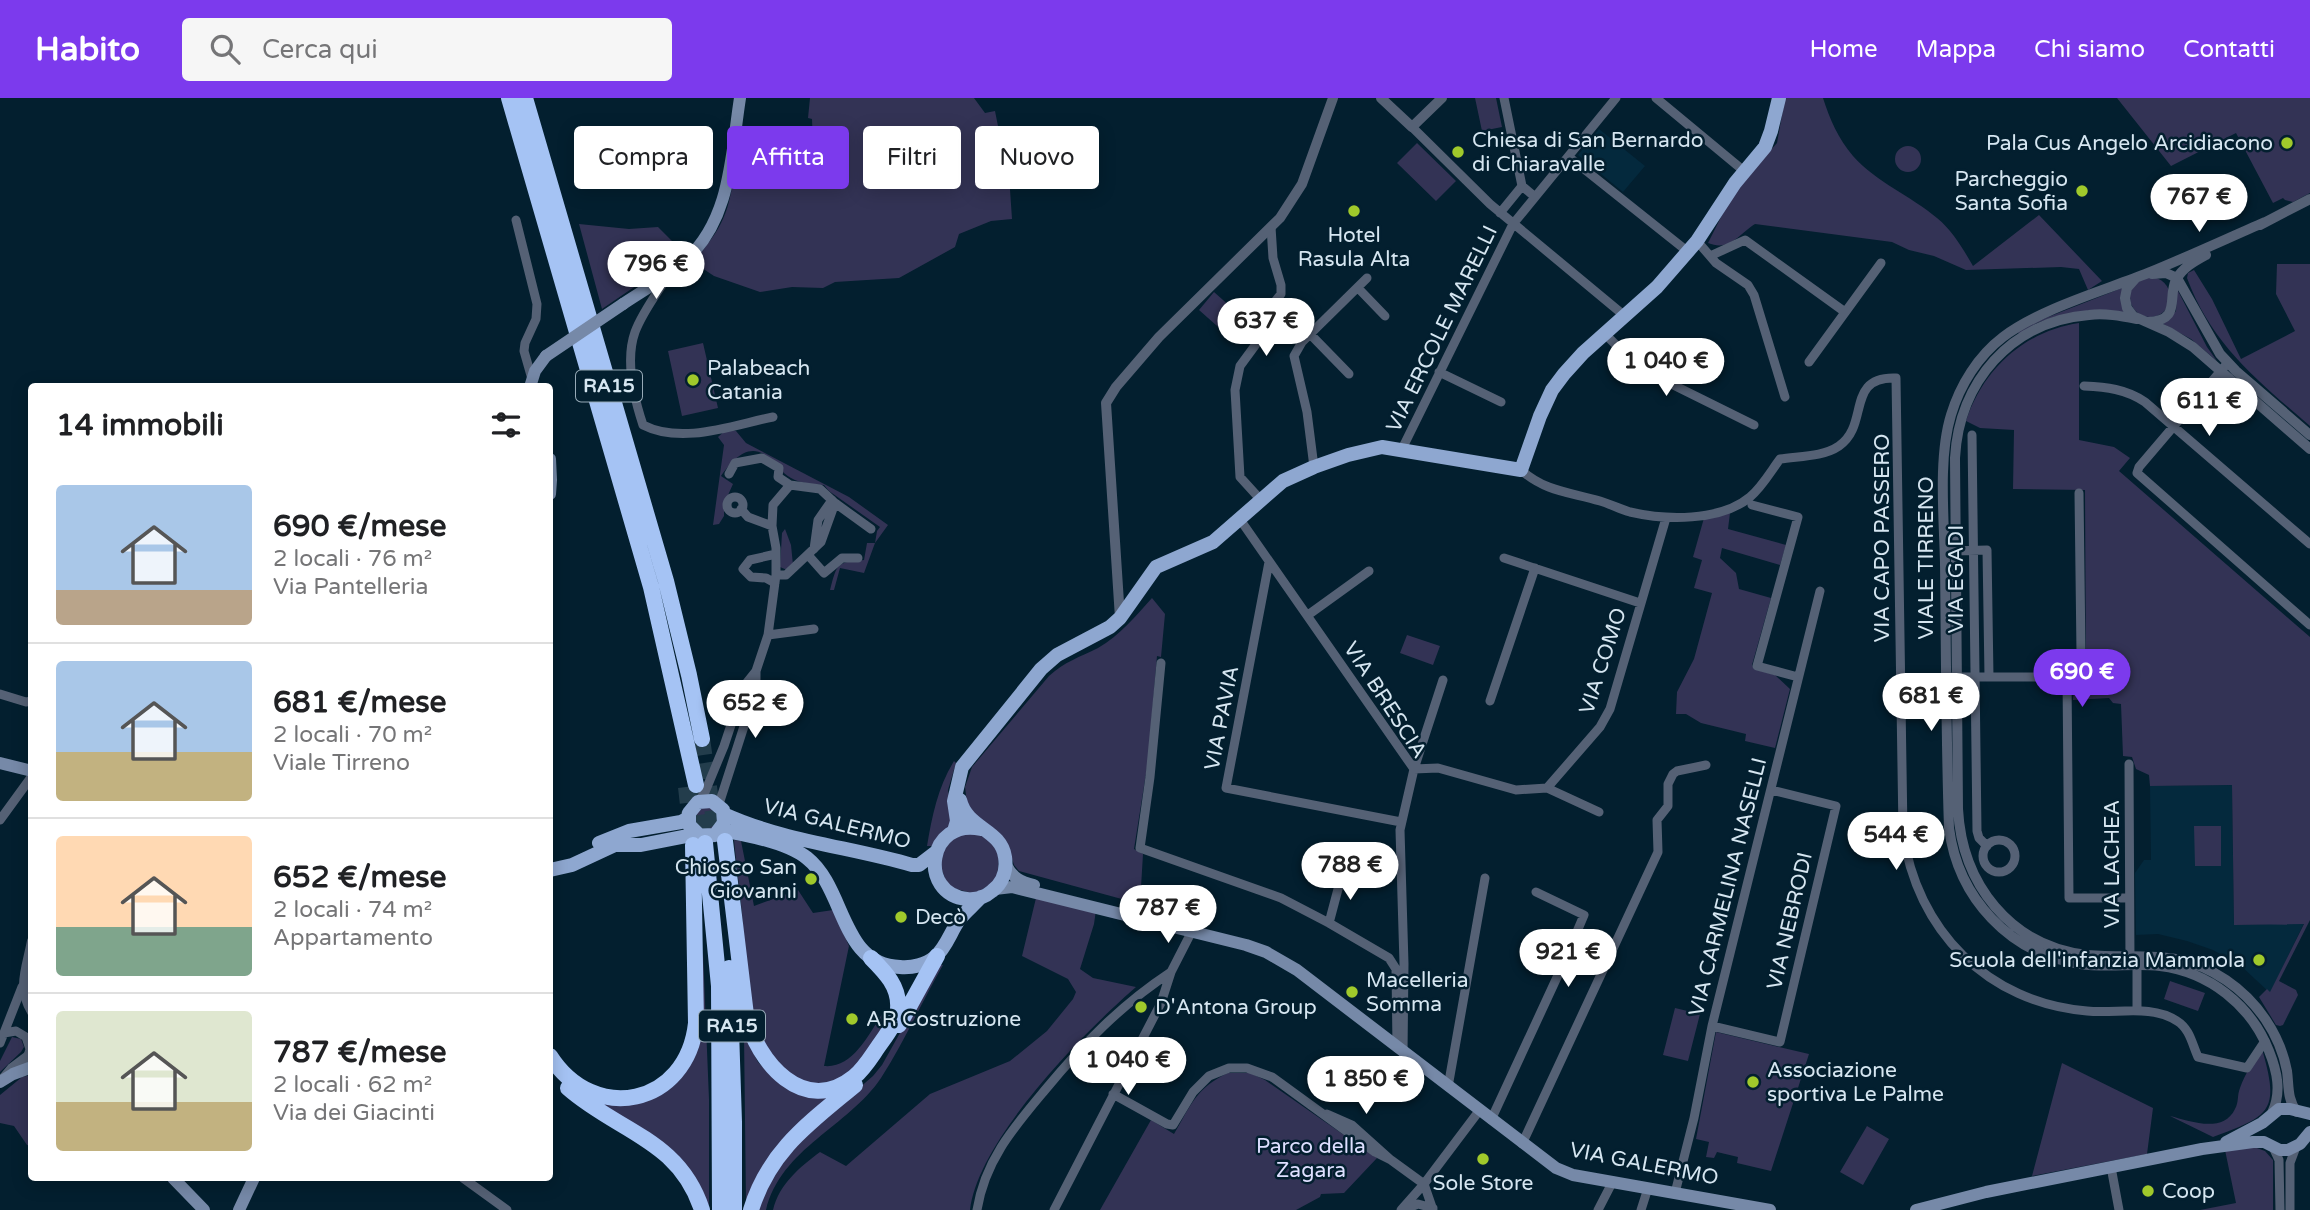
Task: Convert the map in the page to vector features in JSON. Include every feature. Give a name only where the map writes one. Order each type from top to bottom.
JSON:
[{"type":"highway","name":"RA15","points":[[509,98],[651,587],[684,726],[693,792]]},
{"type":"highway","name":"RA15","points":[[525,98],[666,580],[689,675],[712,741]]},
{"type":"highway","name":"RA15","points":[[710,839],[719,986],[720,1210]]},
{"type":"highway","name":"RA15","points":[[710,839],[723,884],[732,1026],[734,1210]]},
{"type":"highway","points":[[710,839],[732,883],[740,978],[746,1014],[758,1049],[781,1076],[808,1088],[831,1089],[854,1077],[869,1060],[898,1010],[891,980],[871,958]]},
{"type":"highway","points":[[553,1060],[562,1074],[576,1085],[606,1097],[623,1098],[648,1092],[666,1082],[680,1068],[690,1050],[696,1023],[710,839]]},
{"type":"highway","points":[[751,1210],[764,1178],[782,1150],[807,1124],[862,1079],[878,1060],[937,956]]},
{"type":"highway","points":[[553,1071],[584,1102],[652,1142],[671,1158],[688,1179],[702,1210]]},
{"type":"main road","points":[[531,383],[546,356],[670,272],[688,258],[704,240],[724,200],[740,98]]},
{"type":"main road","points":[[954,831],[957,825],[954,801],[956,785],[962,767],[1041,669],[1057,655],[1100,634],[1120,618],[1156,567],[1207,546],[1283,481],[1314,467],[1375,448],[1402,449],[1463,462],[1521,470],[1525,452],[1552,390],[1573,362],[1665,280],[1692,246],[1765,147],[1779,98]]},
{"type":"main road","points":[[0,762],[28,770]]},
{"type":"main road","points":[[956,785],[964,812],[981,829],[993,835],[1002,846],[1006,865],[1012,876],[1022,882],[1090,901],[1124,914]]},
{"type":"main road","points":[[693,792],[688,818],[691,828],[710,839],[724,822],[722,809]]},
{"type":"main road","name":"VIA GALERMO","points":[[693,792],[743,822],[783,834],[912,865],[919,865],[936,852]]},
{"type":"main road","points":[[553,863],[621,834],[681,822],[688,818]]},
{"type":"main road","points":[[981,829],[964,828],[954,831],[945,838],[936,852],[936,873],[947,890],[961,898],[981,897]]},
{"type":"main road","name":"VIA GALERMO","points":[[553,869],[572,865],[615,845],[710,839],[780,845],[813,863],[834,897],[853,939],[871,958]]},
{"type":"main road","points":[[995,889],[1003,878],[1006,865]]},
{"type":"main road","points":[[871,958],[890,966],[905,967],[921,964],[937,956],[959,920],[981,897],[995,889],[1012,887],[1124,914]]},
{"type":"main road","name":"VIA GALERMO","points":[[1124,914],[1258,948],[1283,961],[1522,1144],[1562,1171],[1770,1210]]},
{"type":"main road","points":[[0,1082],[28,1060]]},
{"type":"main road","points":[[1916,1210],[1986,1192],[2202,1149],[2264,1142],[2284,1150],[2304,1139],[2303,1113],[2282,1108],[2237,1137],[2202,1149]]},
{"type":"main road","points":[[2270,1114],[2264,1132],[2272,1146]]},
{"type":"main road","points":[[176,1181],[204,1210]]},
{"type":"main road","points":[[239,1210],[253,1181]]},
{"type":"street","points":[[1120,618],[1106,403],[1116,387],[1159,337],[1280,218],[1302,184],[1333,98]]},
{"type":"street","points":[[1381,98],[1500,213],[1626,317]]},
{"type":"street","points":[[1412,127],[1442,98]]},
{"type":"street","points":[[1504,98],[1522,186],[1535,197]]},
{"type":"street","name":"VIA ERCOLE MARELLI","points":[[1402,449],[1513,224],[1616,98]]},
{"type":"street","points":[[1656,98],[1745,171]]},
{"type":"street","points":[[1569,157],[1748,285],[1754,295],[1786,397]]},
{"type":"street","points":[[1500,213],[1522,186]]},
{"type":"street","points":[[2177,278],[2166,273],[2145,275],[2130,284],[2125,298],[2130,312],[2142,321],[2157,321],[2168,313],[2174,300],[2173,291],[2177,278],[2196,260],[2310,199]]},
{"type":"street","points":[[516,220],[537,304],[536,319],[524,351],[531,383]]},
{"type":"street","name":"VIALE TIRRENO","points":[[2265,222],[2145,275],[2037,317],[2013,337],[1977,381],[1960,420],[1955,458],[1950,551],[1950,680],[1953,809],[1974,876],[1988,899],[2012,924],[2042,942],[2065,950],[2174,969],[2208,982],[2237,1002],[2265,1041],[2272,1059],[2278,1097],[2270,1114]]},
{"type":"street","points":[[1261,499],[1240,477],[1235,390],[1240,366],[1262,336],[1264,315],[1281,294],[1273,258],[1271,227]]},
{"type":"street","points":[[1710,256],[1745,240],[1845,312]]},
{"type":"street","points":[[1809,362],[1881,262]]},
{"type":"street","points":[[670,272],[645,311],[632,342],[631,363],[643,425],[665,432],[690,434],[773,417]]},
{"type":"street","points":[[2145,275],[2166,280],[2173,291]]},
{"type":"street","points":[[1314,467],[1307,412],[1294,356],[1310,334],[1367,278]]},
{"type":"street","name":"VIALE TIRRENO","points":[[2177,278],[2225,367],[2310,449]]},
{"type":"street","points":[[1357,288],[1385,316]]},
{"type":"street","name":"VIALE TIRRENO","points":[[2013,337],[2079,316],[2109,315],[2142,321],[2180,338],[2225,367],[2310,435]]},
{"type":"street","points":[[1310,334],[1349,374]]},
{"type":"street","points":[[1605,334],[1639,368],[1754,425]]},
{"type":"street","points":[[2225,367],[2137,471],[2310,625]]},
{"type":"street","points":[[1439,372],[1501,402]]},
{"type":"street","name":"VIA CAPO PASSERO","points":[[1666,518],[1703,515],[1732,506],[1750,497],[1780,459],[1823,453],[1839,446],[1852,432],[1860,400],[1867,388],[1877,379],[1896,378],[1905,844],[1915,881],[1937,926],[1980,971],[2006,988],[2030,999],[2088,1012],[2137,1011],[2163,1014],[2179,1022],[2189,1034],[2197,1057],[2247,1068],[2265,1041]]},
{"type":"street","points":[[2084,386],[2126,391],[2145,402],[2310,544]]},
{"type":"street","name":"VIA EGADI","points":[[1972,435],[1977,831],[1979,838],[1987,846]]},
{"type":"street","points":[[729,474],[735,463],[762,458],[779,468],[778,477],[790,485],[820,489],[871,529]]},
{"type":"street","points":[[1521,470],[1531,479],[1572,495],[1597,499],[1628,511],[1666,518]]},
{"type":"street","points":[[722,809],[736,750],[756,689],[756,671],[768,635],[776,554],[772,526],[773,505],[790,485]]},
{"type":"street","points":[[2079,494],[2081,653],[2067,677],[2069,898],[2128,898]]},
{"type":"street","points":[[776,554],[750,560],[743,569],[751,577],[775,579],[786,575],[821,542],[834,501]]},
{"type":"street","points":[[1752,505],[1798,517],[1758,666],[1798,677]]},
{"type":"street","points":[[741,509],[748,517],[772,526]]},
{"type":"street","name":"VIA BRESCIA","points":[[1239,518],[1414,769],[1401,822],[1404,964],[1400,1051]]},
{"type":"street","name":"VIA COMO","points":[[1547,788],[1591,739],[1606,717],[1666,518]]},
{"type":"street","points":[[1950,551],[1987,550],[1989,677]]},
{"type":"street","points":[[811,552],[824,573],[842,558],[858,558]]},
{"type":"street","points":[[1504,558],[1640,603]]},
{"type":"street","name":"VIA PAVIA","points":[[1269,562],[1226,788],[1401,822]]},
{"type":"street","points":[[1490,701],[1535,568]]},
{"type":"street","points":[[1308,615],[1369,571]]},
{"type":"street","name":"VIA CARMELINA NASELLI","points":[[1675,1193],[1694,1118],[1712,1026],[1820,591]]},
{"type":"street","points":[[768,635],[814,629]]},
{"type":"street","points":[[1161,663],[1140,848],[1281,898],[1390,958],[1396,969],[1400,1051]]},
{"type":"street","points":[[693,792],[705,792],[712,741],[744,686],[756,671]]},
{"type":"street","points":[[1900,687],[1974,677],[2067,677]]},
{"type":"street","points":[[1443,680],[1414,769],[1438,768],[1516,790],[1547,788],[1599,812]]},
{"type":"street","points":[[0,694],[28,702]]},
{"type":"street","points":[[712,741],[736,750]]},
{"type":"street","name":"VIA LACHEA","points":[[2129,764],[2128,898],[2137,1011]]},
{"type":"street","points":[[1522,1144],[1658,852],[1657,820],[1668,806],[1670,778],[1677,771],[1706,765]]},
{"type":"street","points":[[0,820],[28,782]]},
{"type":"street","name":"VIA NEBRODI","points":[[1712,1026],[1780,1042],[1836,806],[1771,790]]},
{"type":"street","points":[[1329,923],[1342,874]]},
{"type":"street","points":[[1448,1087],[1485,878]]},
{"type":"street","points":[[1491,1120],[1584,915],[1536,892]]},
{"type":"street","points":[[1054,1210],[1161,1003],[1171,972],[1192,931]]},
{"type":"street","name":"VIALE TIRRENO","points":[[2134,960],[2176,958],[2204,967],[2227,980],[2248,998],[2276,1038],[2286,1068],[2291,1104],[2303,1113]]},
{"type":"street","points":[[28,962],[24,997],[28,1005]]},
{"type":"street","points":[[977,1210],[983,1181],[991,1161],[1010,1131],[1070,1059],[1111,1018],[1139,993],[1171,972]]},
{"type":"street","points":[[0,1044],[27,988]]},
{"type":"street","points":[[4,1033],[16,1031],[26,1037],[28,1043]]},
{"type":"street","points":[[1113,1094],[1170,1125],[1177,1120],[1193,1092],[1209,1076],[1228,1068],[1247,1068],[1272,1077],[1319,1110],[1358,1129],[1391,1160],[1424,1184],[1433,1209]]},
{"type":"street","points":[[1406,1208],[1479,1111]]},
{"type":"street","points":[[2290,1210],[2290,1168],[2304,1139]]},
{"type":"street","points":[[2272,1146],[2279,1160],[2280,1210]]},
{"type":"street","points":[[2111,1167],[2119,1210]]},
{"type":"street","points":[[467,1181],[508,1210]]},
{"type":"street","points":[[1598,1210],[1614,1181]]},
{"type":"street","points":[[1641,1210],[1648,1188]]},
{"type":"street","points":[[1406,1208],[1428,1195]]},
{"type":"street","points":[[1406,1208],[1425,1205],[1433,1209]]},
{"type":"shaded area","points":[[1599,129],[1645,166],[1623,192],[1578,155]]},
{"type":"shaded area","points":[[2232,785],[2234,925],[2304,923],[2270,993],[2240,965],[2213,950],[2158,934],[2136,935],[2135,873],[2144,860],[2151,860],[2150,786]]},
{"type":"green space","points":[[810,98],[974,98],[985,113],[995,111],[998,126],[975,126],[975,189],[1010,189],[1012,219],[991,221],[959,234],[955,247],[899,278],[835,282],[823,288],[792,287],[760,292],[714,276],[693,262],[719,227],[732,189],[849,189],[849,126],[812,126],[812,119],[808,118]]},
{"type":"green space","points":[[1475,98],[1496,98],[1502,127],[1482,131]]},
{"type":"green space","points":[[1785,98],[1823,98],[1835,128],[1853,156],[1872,174],[1943,223],[1973,266],[2039,215],[2102,281],[2088,290],[2079,269],[2061,267],[1966,270],[1892,242],[1755,224],[1728,244],[1708,243],[1734,191],[1777,143]]},
{"type":"green space","points":[[2117,98],[2310,98],[2310,193],[2293,202],[2283,198],[2273,203],[2236,133],[2171,166]]},
{"type":"green space","points":[[1417,143],[1456,181],[1436,201],[1397,163]]},
{"type":"green space","points":[[1908,146],[1917,150],[1921,159],[1917,168],[1908,172],[1899,168],[1895,159],[1899,150]]},
{"type":"green space","points":[[579,224],[629,229],[658,227],[684,253],[602,309]]},
{"type":"green space","points":[[2277,264],[2310,264],[2310,426],[2255,377],[2223,342],[2197,302],[2187,278],[2188,273],[2194,270],[2212,299],[2241,359],[2295,331],[2276,294]]},
{"type":"green space","points":[[2150,277],[2164,283],[2170,297],[2164,311],[2150,317],[2136,311],[2130,297],[2136,283]]},
{"type":"green space","points":[[2122,288],[2125,312],[2057,316],[2037,323],[2019,334],[2018,332],[2038,321]]},
{"type":"green space","points":[[2177,289],[2217,361],[2191,339],[2163,324],[2176,311]]},
{"type":"green space","points":[[1214,292],[1250,324],[1234,341],[1199,310]]},
{"type":"green space","points":[[2079,323],[2079,440],[2114,447],[2130,458],[2119,471],[2310,637],[2310,920],[2279,981],[2296,990],[2298,995],[2280,1026],[2276,1025],[2259,997],[2267,989],[2270,992],[2304,924],[2234,925],[2232,785],[2150,786],[2149,775],[2136,769],[2132,757],[2123,756],[2121,704],[2113,703],[2109,698],[2073,700],[2076,690],[2086,685],[2085,490],[2013,489],[2014,430],[1980,428],[1966,421],[1983,385],[2009,356],[2041,334]]},
{"type":"green space","name":"Palabeach Catania","points":[[703,343],[718,408],[682,416],[668,351]]},
{"type":"green space","points":[[727,429],[736,431],[746,443],[849,497],[888,525],[875,543],[880,527],[824,485],[795,480],[767,456],[753,451],[735,459],[721,476],[733,484],[724,504],[724,516],[719,524],[713,525],[724,445],[718,437]]},
{"type":"green space","points":[[1730,513],[1728,529],[1786,545],[1780,565],[1722,548],[1720,558],[1736,573],[1739,589],[1771,598],[1752,665],[1754,669],[1775,675],[1790,689],[1775,748],[1745,741],[1746,734],[1701,723],[1686,714],[1676,714],[1677,692],[1694,659],[1712,593],[1694,588],[1702,560],[1693,557],[1704,518]]},
{"type":"green space","points":[[785,529],[791,545],[793,565],[787,570],[780,567],[782,533]]},
{"type":"green space","points":[[867,543],[875,543],[864,573],[840,568],[834,590],[830,590],[839,566],[864,560]]},
{"type":"green space","points":[[1152,598],[1165,614],[1161,657],[1157,656],[1148,761],[1134,849],[1143,854],[1140,904],[1019,871],[1009,849],[976,817],[967,803],[965,787],[972,767],[1049,676],[1066,663],[1098,648],[1113,637]]},
{"type":"green space","points":[[1407,635],[1440,646],[1433,665],[1400,653]]},
{"type":"green space","points":[[954,761],[956,763],[948,790],[953,819],[949,828],[939,835],[932,846],[927,846],[936,802]]},
{"type":"green space","points":[[707,807],[715,810],[718,818],[715,826],[707,829],[699,826],[696,818],[699,810]]},
{"type":"green space","points":[[2194,826],[2221,826],[2221,866],[2195,866]]},
{"type":"green space","points":[[975,832],[994,846],[999,863],[996,880],[976,894],[948,887],[938,859],[955,835]]},
{"type":"green space","points":[[734,840],[741,841],[754,906],[798,890],[813,913],[833,910],[849,946],[824,1066],[835,1065],[853,1055],[885,1010],[891,1014],[870,1050],[851,1071],[840,1078],[813,1083],[791,1076],[774,1061],[762,1039],[754,1014],[745,960]]},
{"type":"green space","points":[[1036,898],[1096,910],[1080,969],[1093,978],[1136,987],[1062,1059],[1012,1121],[977,1182],[970,1210],[773,1210],[785,1184],[820,1152],[846,1166],[930,1094],[1010,1061],[1047,1031],[1076,992],[1068,979],[1022,956]]},
{"type":"green space","points":[[703,953],[709,1099],[709,1206],[702,1192],[601,1103],[610,1104],[679,1078]]},
{"type":"green space","points":[[938,965],[943,965],[881,1078],[851,1111],[800,1154],[774,1189],[766,1210],[758,1210],[779,1166],[797,1142],[873,1076],[882,1065]]},
{"type":"green space","points":[[2170,981],[2205,993],[2198,1011],[2164,999]]},
{"type":"green space","points":[[1675,1008],[1700,1014],[1688,1061],[1663,1055]]},
{"type":"green space","name":"Associazione sportiva Le Palme","points":[[1716,1032],[1809,1054],[1771,1171],[1737,1163],[1738,1157],[1717,1152],[1714,1158],[1706,1157],[1709,1142],[1696,1139]]},
{"type":"green space","points":[[744,1035],[758,1062],[779,1083],[833,1094],[746,1204]]},
{"type":"green space","points":[[12,1037],[21,1039],[24,1047],[0,1072],[0,1061]]},
{"type":"green space","points":[[2262,1049],[2270,1099],[2259,1116],[2213,1137],[2170,1116],[2206,1124],[2214,1124],[2230,1117],[2244,1078]]},
{"type":"green space","points":[[2062,1063],[2153,1108],[2147,1154],[2032,1176]]},
{"type":"green space","name":"Parco della Zagara","points":[[1228,1073],[1250,1073],[1265,1080],[1377,1158],[1344,1193],[1321,1194],[1296,1210],[1100,1210],[1151,1120],[1174,1134],[1201,1091]]},
{"type":"green space","points":[[28,1076],[28,1145],[14,1126],[0,1123],[0,1095],[22,1077]]},
{"type":"green space","points":[[1867,1126],[1889,1139],[1863,1185],[1840,1172]]},
{"type":"green space","points":[[2254,1147],[2265,1151],[2273,1160],[2273,1210],[2200,1210],[2236,1203],[2225,1150]]},
{"type":"tunnel","points":[[702,739],[717,842]]},
{"type":"tunnel","points":[[686,787],[690,823]]},
{"type":"tunnel","points":[[697,791],[705,843]]},
{"type":"place","name":"Pala Cus Angelo Arcidiacono","points":[[2287,143]]},
{"type":"place","name":"Chiesa di San Bernardo di Chiaravalle","points":[[1458,152]]},
{"type":"place","name":"Parcheggio Santa Sofia","points":[[2082,191]]},
{"type":"place","name":"Hotel Rasula Alta","points":[[1354,211]]},
{"type":"place","name":"Palabeach Catania","points":[[693,380]]},
{"type":"place","name":"Chiosco San Giovanni","points":[[811,879]]},
{"type":"place","name":"Decò","points":[[901,917]]},
{"type":"place","name":"Scuola dell'infanzia Mammola","points":[[2259,960]]},
{"type":"place","name":"Macelleria Somma","points":[[1352,992]]},
{"type":"place","name":"D'Antona Group","points":[[1141,1007]]},
{"type":"place","name":"AR Costruzione","points":[[852,1019]]},
{"type":"place","name":"Associazione sportiva Le Palme","points":[[1753,1082]]},
{"type":"place","name":"Sole Store","points":[[1483,1159]]},
{"type":"place","name":"Coop","points":[[2148,1191]]}]
